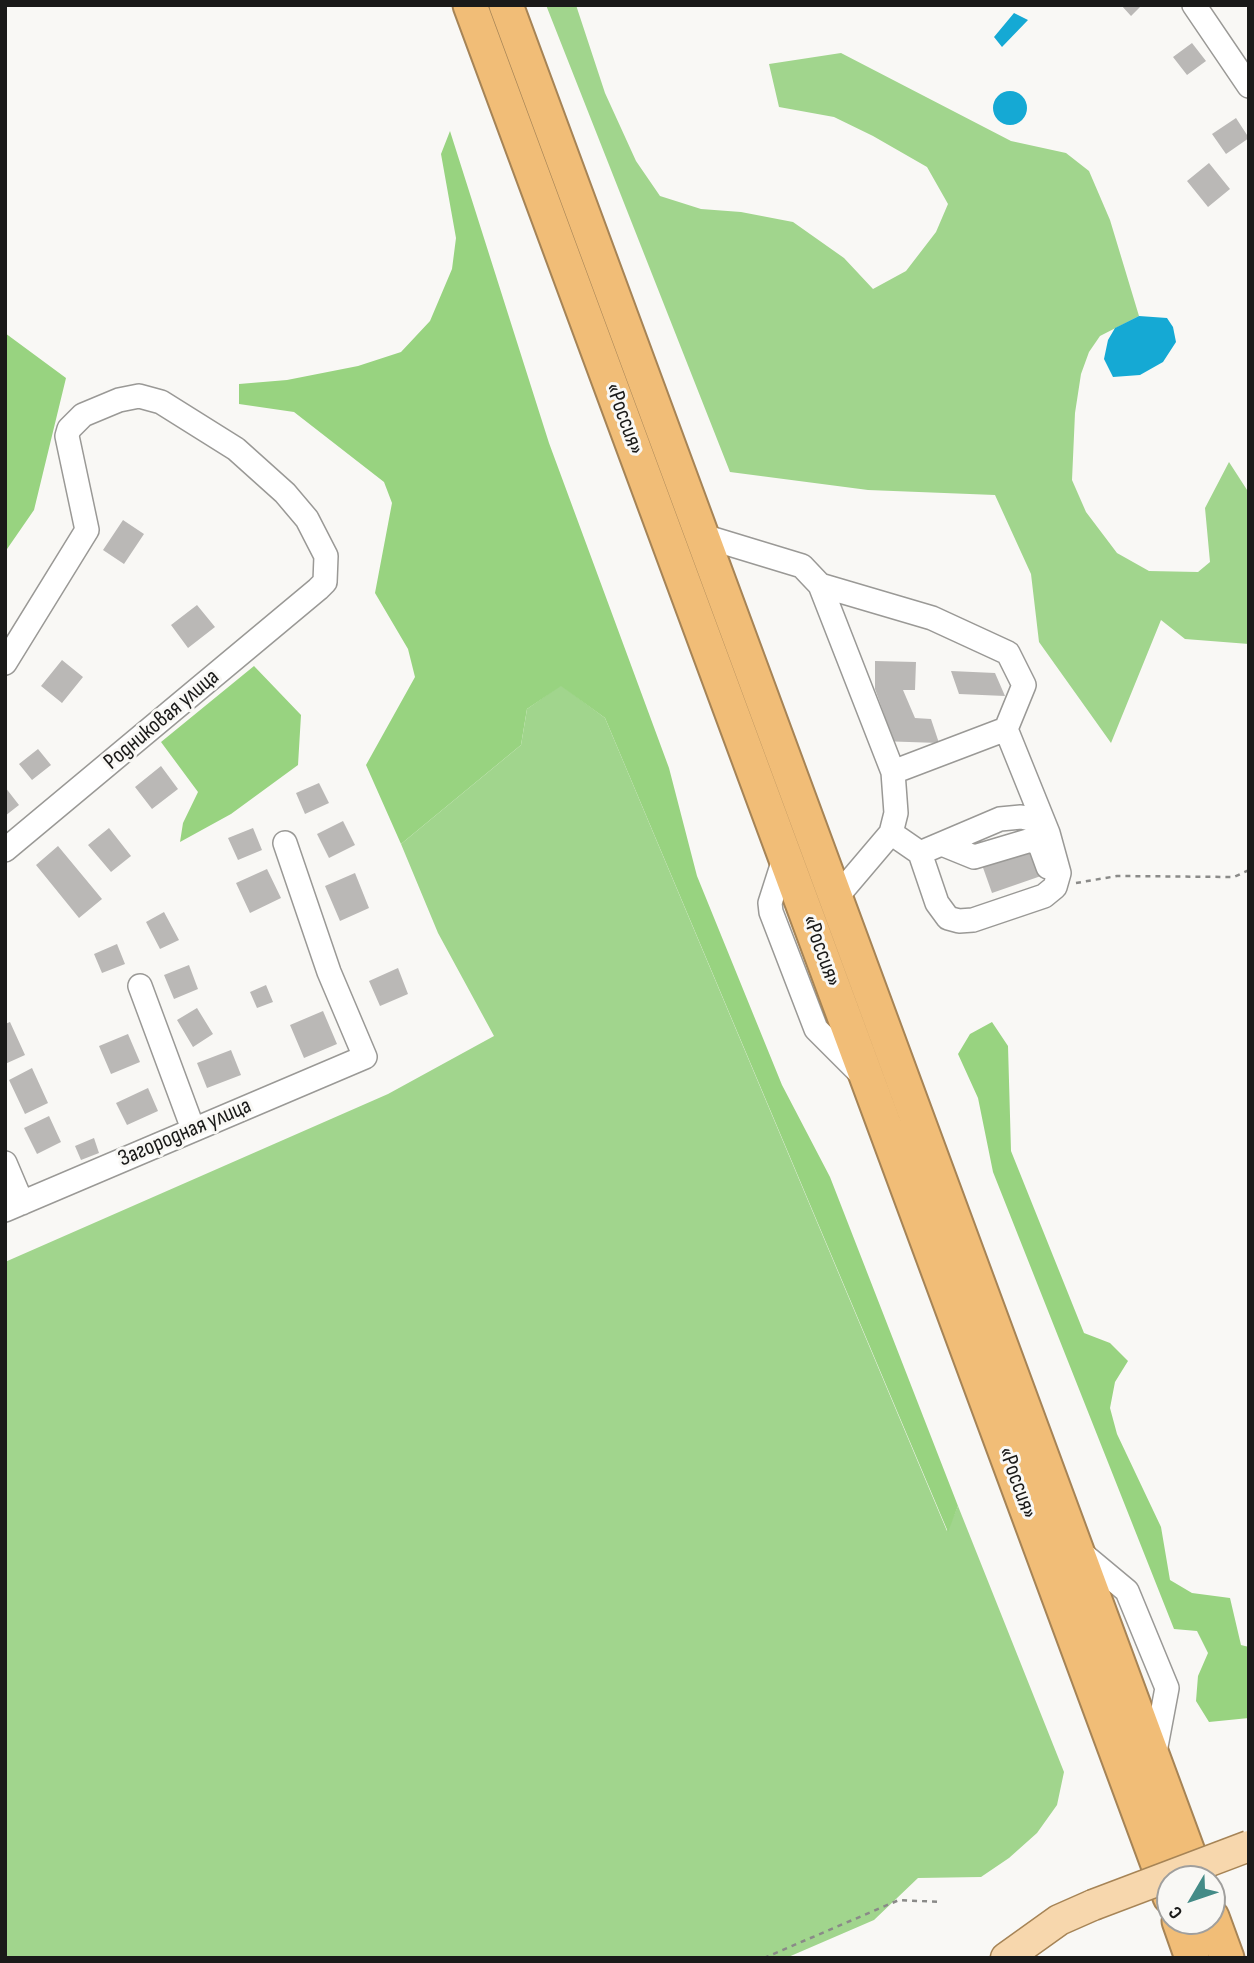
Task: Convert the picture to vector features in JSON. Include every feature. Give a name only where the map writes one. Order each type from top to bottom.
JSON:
[{"type":"highway","name":"«Россия»","points":[[470,5],[1158,1865]]},
{"type":"highway","name":"«Россия»","points":[[506,5],[699,535],[1193,1865]]},
{"type":"highway","points":[[1184,1935],[1192,1958]]},
{"type":"highway","points":[[1219,1935],[1227,1958]]},
{"type":"main road","points":[[1006,1958],[1049,1926],[1093,1905],[1249,1846]]},
{"type":"street","points":[[1194,5],[1249,86]]},
{"type":"street","name":"Родниковая улица","points":[[5,663],[87,530],[67,436],[69,429],[83,415],[119,400],[139,396],[161,402],[203,427],[260,468],[285,493],[320,541],[327,569],[325,582],[318,589],[5,850]]},
{"type":"street","points":[[699,535],[802,566],[820,585],[893,772],[896,813],[891,832],[835,899]]},
{"type":"street","points":[[820,585],[932,618],[1008,653],[1024,685],[1006,729],[1048,833],[1059,873],[1055,887],[1044,896],[973,920],[959,921],[948,918],[936,903],[920,853],[891,832]]},
{"type":"street","points":[[893,772],[1006,729]]},
{"type":"street","points":[[920,853],[1000,819],[1021,817],[1036,820],[1048,833]]},
{"type":"street","points":[[942,844],[974,857],[1031,840],[1040,845],[1046,857],[1048,872],[1045,881],[1031,891],[948,918]]},
{"type":"street","name":"Загородная улица","points":[[14,1206],[365,1057],[329,972],[285,843]]},
{"type":"street","points":[[140,986],[193,1129]]},
{"type":"street","points":[[5,1163],[14,1206]]},
{"type":"path","points":[[1055,887],[1118,876],[1234,877],[1249,870]]},
{"type":"path","points":[[764,1958],[899,1900],[940,1902]]},
{"type":"green space","points":[[546,5],[576,5],[605,93],[636,161],[660,196],[701,209],[741,212],[793,222],[844,258],[873,289],[906,271],[936,232],[948,204],[927,167],[873,136],[834,117],[779,107],[769,64],[841,53],[1011,141],[1066,153],[1089,171],[1110,220],[1139,316],[1100,336],[1089,352],[1081,374],[1075,413],[1072,480],[1086,512],[1117,553],[1149,571],[1198,572],[1210,562],[1205,508],[1229,462],[1249,493],[1249,644],[1185,639],[1161,620],[1111,743],[1039,642],[1031,574],[995,495],[868,490],[730,472]]},
{"type":"green space","points":[[450,131],[549,443],[669,768],[697,876],[782,1085],[830,1177],[958,1506],[948,1532],[605,718],[561,686],[527,709],[521,745],[401,844],[366,765],[415,677],[408,649],[375,593],[392,503],[384,482],[294,412],[239,404],[239,384],[287,380],[358,366],[401,352],[430,321],[452,269],[456,238],[441,154]]},
{"type":"green space","points":[[5,333],[66,378],[34,510],[5,552]]},
{"type":"green space","points":[[254,666],[301,715],[298,765],[231,814],[180,842],[183,823],[198,792],[161,742]]},
{"type":"green space","points":[[561,685],[605,718],[947,1531],[958,1506],[1064,1772],[1057,1805],[1037,1833],[1009,1858],[981,1877],[918,1878],[874,1920],[786,1958],[5,1958],[5,1262],[388,1094],[494,1036],[438,933],[401,844],[521,745],[527,709]]},
{"type":"green space","points":[[992,1022],[1008,1046],[1011,1151],[1084,1333],[1110,1343],[1128,1361],[1115,1382],[1110,1408],[1117,1434],[1161,1527],[1170,1580],[1192,1593],[1230,1598],[1241,1645],[1249,1647],[1249,1718],[1209,1722],[1196,1701],[1198,1676],[1208,1653],[1197,1631],[1174,1629],[993,1172],[978,1098],[958,1054],[970,1034]]},
{"type":"water","points":[[1014,13],[1028,20],[1002,47],[994,37]]},
{"type":"water","points":[[1010,91],[1022,96],[1027,108],[1022,120],[1010,125],[998,120],[993,108],[998,96]]},
{"type":"water","points":[[1139,316],[1167,318],[1173,327],[1176,342],[1163,362],[1140,375],[1113,377],[1104,359],[1108,340],[1115,328]]},
{"type":"building","points":[[1121,5],[1142,5],[1131,16]]},
{"type":"building","points":[[1192,43],[1206,61],[1187,75],[1173,57]]},
{"type":"building","points":[[1236,118],[1249,138],[1226,154],[1212,134]]},
{"type":"building","points":[[1209,163],[1230,189],[1208,207],[1187,181]]},
{"type":"building","points":[[123,520],[144,534],[124,564],[103,550]]},
{"type":"building","points":[[197,605],[215,627],[188,648],[171,625]]},
{"type":"building","points":[[62,660],[83,677],[62,703],[41,686]]},
{"type":"building","points":[[875,661],[916,662],[915,690],[903,690],[915,718],[931,719],[939,743],[879,741],[869,716],[885,717],[875,689]]},
{"type":"building","points":[[951,671],[995,673],[1005,696],[959,694]]},
{"type":"building","points":[[38,749],[51,765],[32,780],[19,764]]},
{"type":"building","points":[[161,766],[178,789],[152,809],[135,787]]},
{"type":"building","points":[[319,783],[329,803],[305,814],[296,793]]},
{"type":"building","points":[[5,787],[19,805],[5,816]]},
{"type":"building","points":[[343,821],[355,845],[329,858],[317,834]]},
{"type":"building","points":[[109,828],[131,856],[111,872],[88,845]]},
{"type":"building","points":[[253,828],[262,850],[238,860],[228,838]]},
{"type":"building","points":[[1029,844],[1041,876],[992,893],[981,862]]},
{"type":"building","points":[[58,846],[102,899],[79,918],[36,865]]},
{"type":"building","points":[[267,869],[281,898],[250,913],[236,883]]},
{"type":"building","points":[[355,873],[369,908],[340,921],[325,886]]},
{"type":"building","points":[[164,912],[179,940],[160,949],[146,922]]},
{"type":"building","points":[[117,944],[125,964],[102,973],[94,954]]},
{"type":"building","points":[[189,965],[198,989],[174,999],[164,975]]},
{"type":"building","points":[[398,968],[408,994],[380,1006],[369,981]]},
{"type":"building","points":[[266,985],[273,1002],[257,1008],[250,992]]},
{"type":"building","points":[[197,1008],[213,1034],[193,1047],[177,1020]]},
{"type":"building","points":[[323,1011],[337,1044],[304,1058],[290,1025]]},
{"type":"building","points":[[10,1022],[25,1055],[5,1064],[5,1024]]},
{"type":"building","points":[[128,1034],[140,1062],[111,1074],[99,1046]]},
{"type":"building","points":[[231,1050],[241,1075],[207,1088],[197,1063]]},
{"type":"building","points":[[32,1068],[48,1103],[25,1114],[9,1080]]},
{"type":"building","points":[[148,1088],[158,1111],[127,1125],[116,1103]]},
{"type":"building","points":[[49,1116],[61,1142],[37,1154],[24,1128]]},
{"type":"building","points":[[94,1138],[99,1153],[81,1160],[75,1146]]}]
